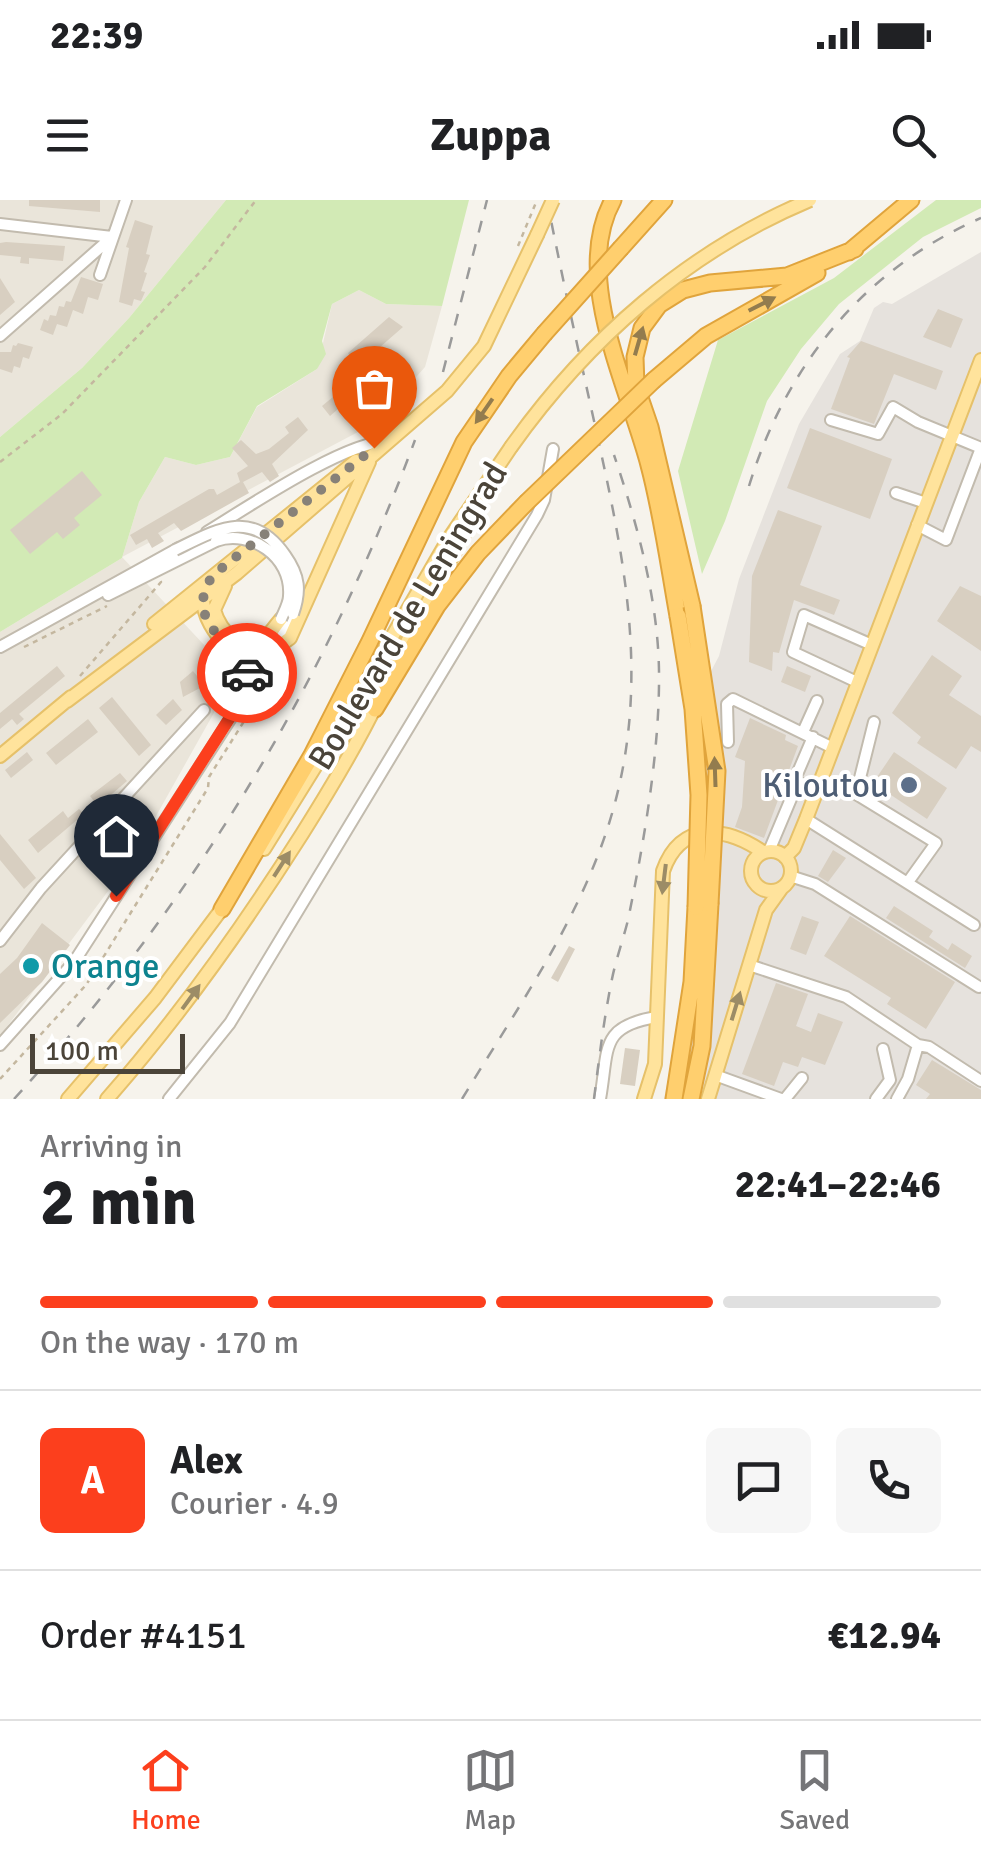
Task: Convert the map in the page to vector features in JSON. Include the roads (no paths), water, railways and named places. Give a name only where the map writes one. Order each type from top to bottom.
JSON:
[{"type":"highway","points":[[614,200],[598,240],[596,259],[605,316],[650,467],[685,611]]},
{"type":"highway","points":[[222,909],[337,706],[464,442],[544,334],[664,200]]},
{"type":"highway","points":[[374,709],[437,606],[478,553],[654,380],[706,336],[854,249],[911,200]]},
{"type":"highway","points":[[692,1099],[702,1046],[703,906],[693,709],[685,611],[650,427],[636,386],[634,357],[642,328],[659,305],[683,290],[788,276],[854,249]]},
{"type":"highway","points":[[674,1099],[703,906]]},
{"type":"main road","points":[[0,756],[213,575],[310,496],[389,440],[447,390],[484,346],[553,200]]},
{"type":"main road","points":[[511,447],[562,382],[635,310],[730,241],[810,200]]},
{"type":"main road","points":[[785,857],[794,848],[806,819],[981,360]]},
{"type":"main road","points":[[67,701],[237,572],[389,440]]},
{"type":"main road","name":"Boulevard de Leningrad","points":[[107,1099],[158,1040],[228,945],[308,825],[374,709],[414,626],[511,447]]},
{"type":"main road","name":"Boulevard de Leningrad","points":[[68,1099],[155,998],[272,837],[448,540],[511,447]]},
{"type":"main road","points":[[276,648],[290,638],[370,460]]},
{"type":"main road","points":[[237,572],[224,587],[214,610],[225,632],[238,643],[250,645],[262,641],[287,617]]},
{"type":"main road","points":[[213,575],[202,593],[203,612],[243,664],[252,683]]},
{"type":"main road","points":[[159,629],[187,618],[208,623]]},
{"type":"main road","points":[[644,1099],[655,1064],[663,870],[671,851],[684,839],[719,834],[740,837],[766,852],[785,857],[790,876],[766,910],[708,1099]]},
{"type":"main road","points":[[766,852],[753,861],[752,880],[762,889],[780,889]]},
{"type":"street","points":[[100,275],[126,200]]},
{"type":"street","points":[[0,224],[112,237]]},
{"type":"street","points":[[0,336],[112,237]]},
{"type":"street","points":[[831,420],[878,434],[893,406],[918,422],[981,448],[946,540],[917,525]]},
{"type":"street","points":[[154,568],[175,550],[348,451],[389,440]]},
{"type":"street","points":[[169,1099],[230,1023],[537,515],[544,500],[553,449]]},
{"type":"street","points":[[896,493],[926,503]]},
{"type":"street","points":[[0,1045],[74,962],[276,648],[300,588],[295,570],[266,532],[253,528],[225,528],[175,550]]},
{"type":"street","points":[[0,648],[154,568],[230,536],[260,544],[283,567],[289,596],[287,617]]},
{"type":"street","points":[[857,682],[793,652],[804,614],[872,645]]},
{"type":"street","points":[[728,742],[726,704],[733,698],[833,748]]},
{"type":"street","points":[[798,772],[817,701]]},
{"type":"street","points":[[0,941],[41,888],[204,710]]},
{"type":"street","points":[[874,722],[856,794],[936,843],[908,882]]},
{"type":"street","points":[[766,852],[798,782],[817,789]]},
{"type":"street","points":[[806,819],[974,924]]},
{"type":"street","points":[[790,876],[815,884],[979,987]]},
{"type":"street","points":[[749,965],[846,997],[981,1081]]},
{"type":"street","points":[[600,1099],[612,1036],[634,1021],[657,1017]]},
{"type":"street","points":[[897,1099],[908,1080],[918,1045]]},
{"type":"street","points":[[876,1099],[890,1080],[884,1049]]},
{"type":"street","points":[[716,1074],[783,1099],[802,1078]]},
{"type":"railway","points":[[443,372],[487,200]]},
{"type":"railway","points":[[462,1099],[538,976],[588,880],[617,794],[627,741],[631,690],[626,587],[608,483],[547,200]]},
{"type":"railway","points":[[749,486],[784,400],[835,326],[901,264],[981,218]]},
{"type":"railway","points":[[14,1099],[139,949],[247,789],[339,620],[415,440]]},
{"type":"railway","points":[[594,1099],[609,994],[645,828],[659,701],[658,644],[650,589],[614,455]]},
{"type":"place","name":"Kiloutou","points":[[909,785]]},
{"type":"place","name":"Orange","points":[[31,966]]}]
